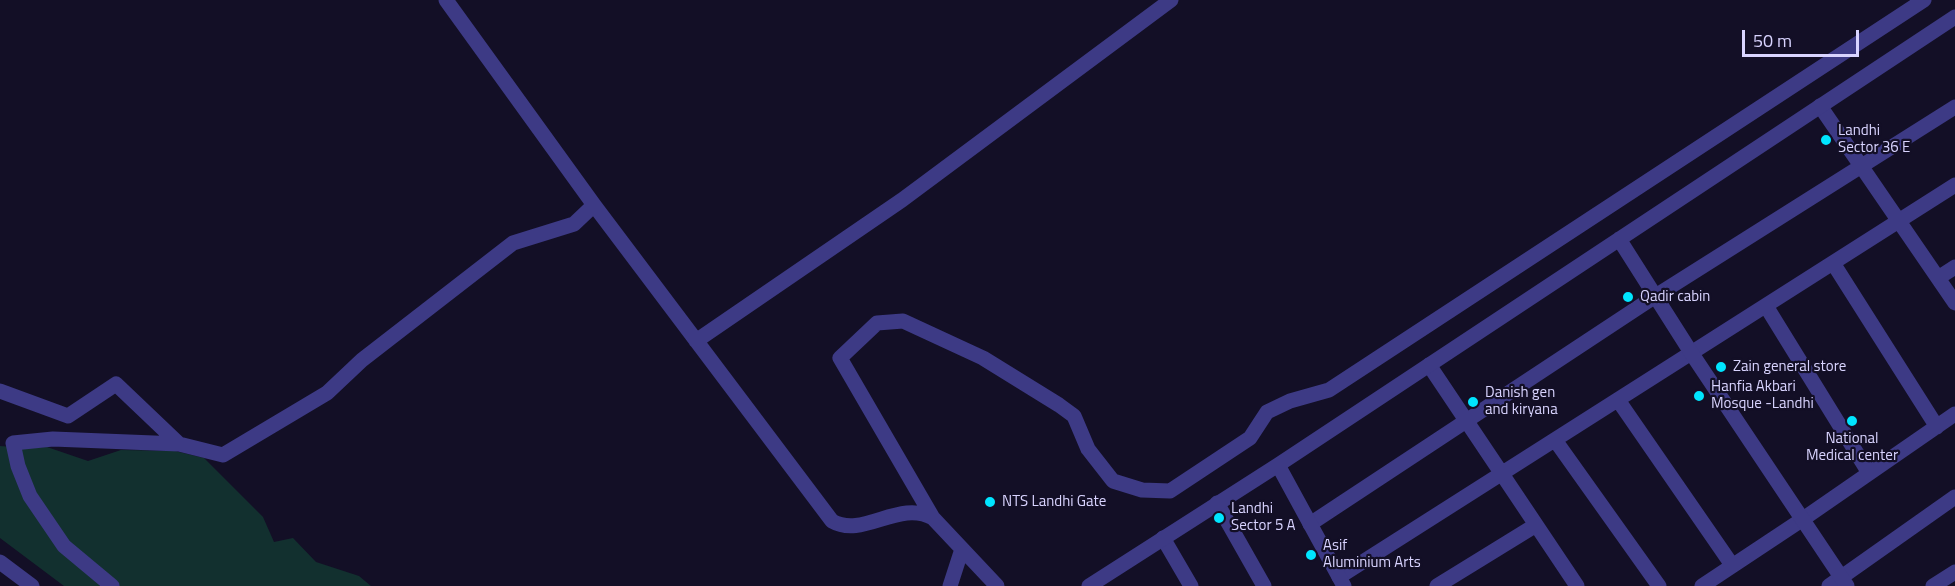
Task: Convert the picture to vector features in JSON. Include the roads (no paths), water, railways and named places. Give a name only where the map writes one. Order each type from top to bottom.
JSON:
[{"type":"street","points":[[446,0],[594,205],[832,521],[846,527],[910,511],[933,518]]},
{"type":"street","points":[[696,341],[902,200],[1171,0]]},
{"type":"street","points":[[998,586],[933,518],[840,358],[877,323],[903,321],[982,358],[1074,416],[1088,449],[1113,481],[1142,490],[1170,491],[1250,438],[1267,412],[1290,401],[1329,390],[1924,0]]},
{"type":"street","points":[[1089,586],[1109,581],[1163,538],[1278,465],[1955,17]]},
{"type":"street","points":[[1820,106],[1955,303]]},
{"type":"street","points":[[1310,524],[1654,297],[1955,107]]},
{"type":"street","points":[[1278,465],[1342,582],[1555,440],[1955,184]]},
{"type":"street","points":[[112,586],[64,546],[30,496],[18,466],[13,443],[53,439],[179,444],[224,455],[327,393],[370,353],[513,243],[574,224],[594,205]]},
{"type":"street","points":[[1619,239],[1654,297],[1803,519],[1839,583],[1955,497]]},
{"type":"street","points":[[1833,263],[1937,427]]},
{"type":"street","points":[[1938,278],[1955,267]]},
{"type":"street","points":[[1766,306],[1869,473]]},
{"type":"street","points":[[1429,365],[1503,474],[1574,585]]},
{"type":"street","points":[[0,391],[68,416],[116,384],[179,444]]},
{"type":"street","points":[[1618,400],[1732,565]]},
{"type":"street","points":[[1702,586],[1955,414]]},
{"type":"street","points":[[1555,440],[1659,586]]},
{"type":"street","points":[[1217,503],[1264,586]]},
{"type":"street","points":[[1437,586],[1536,525]]},
{"type":"street","points":[[1163,538],[1191,586]]},
{"type":"street","points":[[950,586],[962,549]]},
{"type":"street","points":[[0,562],[32,586]]},
{"type":"street","points":[[1933,586],[1955,572]]},
{"type":"place","name":"Landhi Sector 36 E","points":[[1826,140]]},
{"type":"place","name":"Qadir cabin","points":[[1628,297]]},
{"type":"place","name":"Zain general store","points":[[1721,367]]},
{"type":"place","name":"Hanfia Akbari Mosque -Landhi","points":[[1699,396]]},
{"type":"place","name":"Danish gen and kiryana","points":[[1473,402]]},
{"type":"place","name":"National Medical center","points":[[1852,421]]},
{"type":"place","name":"NTS Landhi Gate","points":[[990,502]]},
{"type":"place","name":"Landhi Sector 5 A","points":[[1219,518]]},
{"type":"place","name":"Asif Aluminium Arts","points":[[1311,555]]}]
